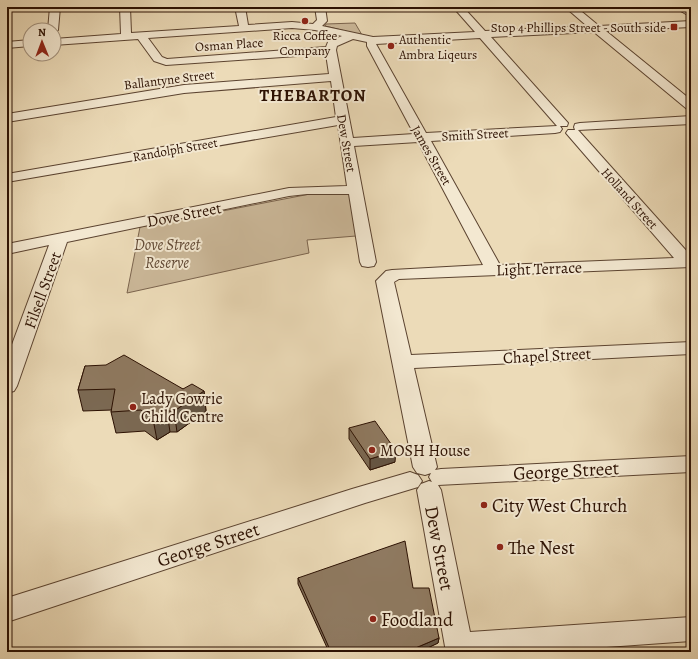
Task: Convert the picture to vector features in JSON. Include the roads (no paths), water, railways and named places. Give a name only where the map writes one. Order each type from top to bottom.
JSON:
[{"type":"street","points":[[54,22],[56,7]]},
{"type":"street","points":[[125,7],[126,37]]},
{"type":"street","points":[[240,7],[244,28]]},
{"type":"street","points":[[315,27],[322,21],[320,7]]},
{"type":"street","name":"Holland Street","points":[[458,7],[689,262]]},
{"type":"street","points":[[570,7],[691,106]]},
{"type":"street","points":[[679,7],[691,14]]},
{"type":"street","points":[[62,41],[292,25],[315,27],[329,33],[373,40],[691,24]]},
{"type":"street","points":[[329,33],[327,40],[332,46],[351,36]]},
{"type":"street","name":"Osman Place","points":[[141,36],[158,59],[166,62],[332,46]]},
{"type":"street","name":"James Street","points":[[373,40],[370,44],[460,205],[494,270]]},
{"type":"street","points":[[7,45],[22,44]]},
{"type":"street","name":"Dew Street","points":[[332,46],[335,77],[368,262]]},
{"type":"street","name":"Ballantyne Street","points":[[7,118],[184,90],[335,77]]},
{"type":"street","name":"Randolph Street","points":[[7,178],[343,120]]},
{"type":"street","name":"Smith Street","points":[[347,142],[691,120]]},
{"type":"street","name":"Dove Street","points":[[7,249],[290,192],[355,187]]},
{"type":"street","name":"Filsell Street","points":[[7,386],[60,238]]},
{"type":"street","name":"Light Terrace","points":[[388,278],[399,274],[689,262]]},
{"type":"street","name":"Dew Street","points":[[388,278],[386,281],[427,479],[459,649]]},
{"type":"street","name":"Chapel Street","points":[[402,362],[691,348]]},
{"type":"street","name":"George Street","points":[[7,610],[360,495],[427,479],[691,464]]},
{"type":"street","points":[[459,649],[691,629]]},
{"type":"place","name":"Ricca Coffee Company","points":[[305,21]]},
{"type":"place","name":"Stop 4 Phillips Street - South side","points":[[674,27]]},
{"type":"place","name":"Authentic Ambra Liqeurs","points":[[391,46]]},
{"type":"place","name":"Lady Gowrie Child Centre","points":[[133,407]]},
{"type":"place","name":"MOSH House","points":[[372,450]]},
{"type":"place","name":"City West Church","points":[[484,505]]},
{"type":"place","name":"The Nest","points":[[500,547]]},
{"type":"place","name":"Foodland","points":[[373,619]]},
{"type":"district","name":"THEBARTON","points":[[313,95]]},
{"type":"park label","name":"Dove Street Reserve","points":[[167,253]]}]
